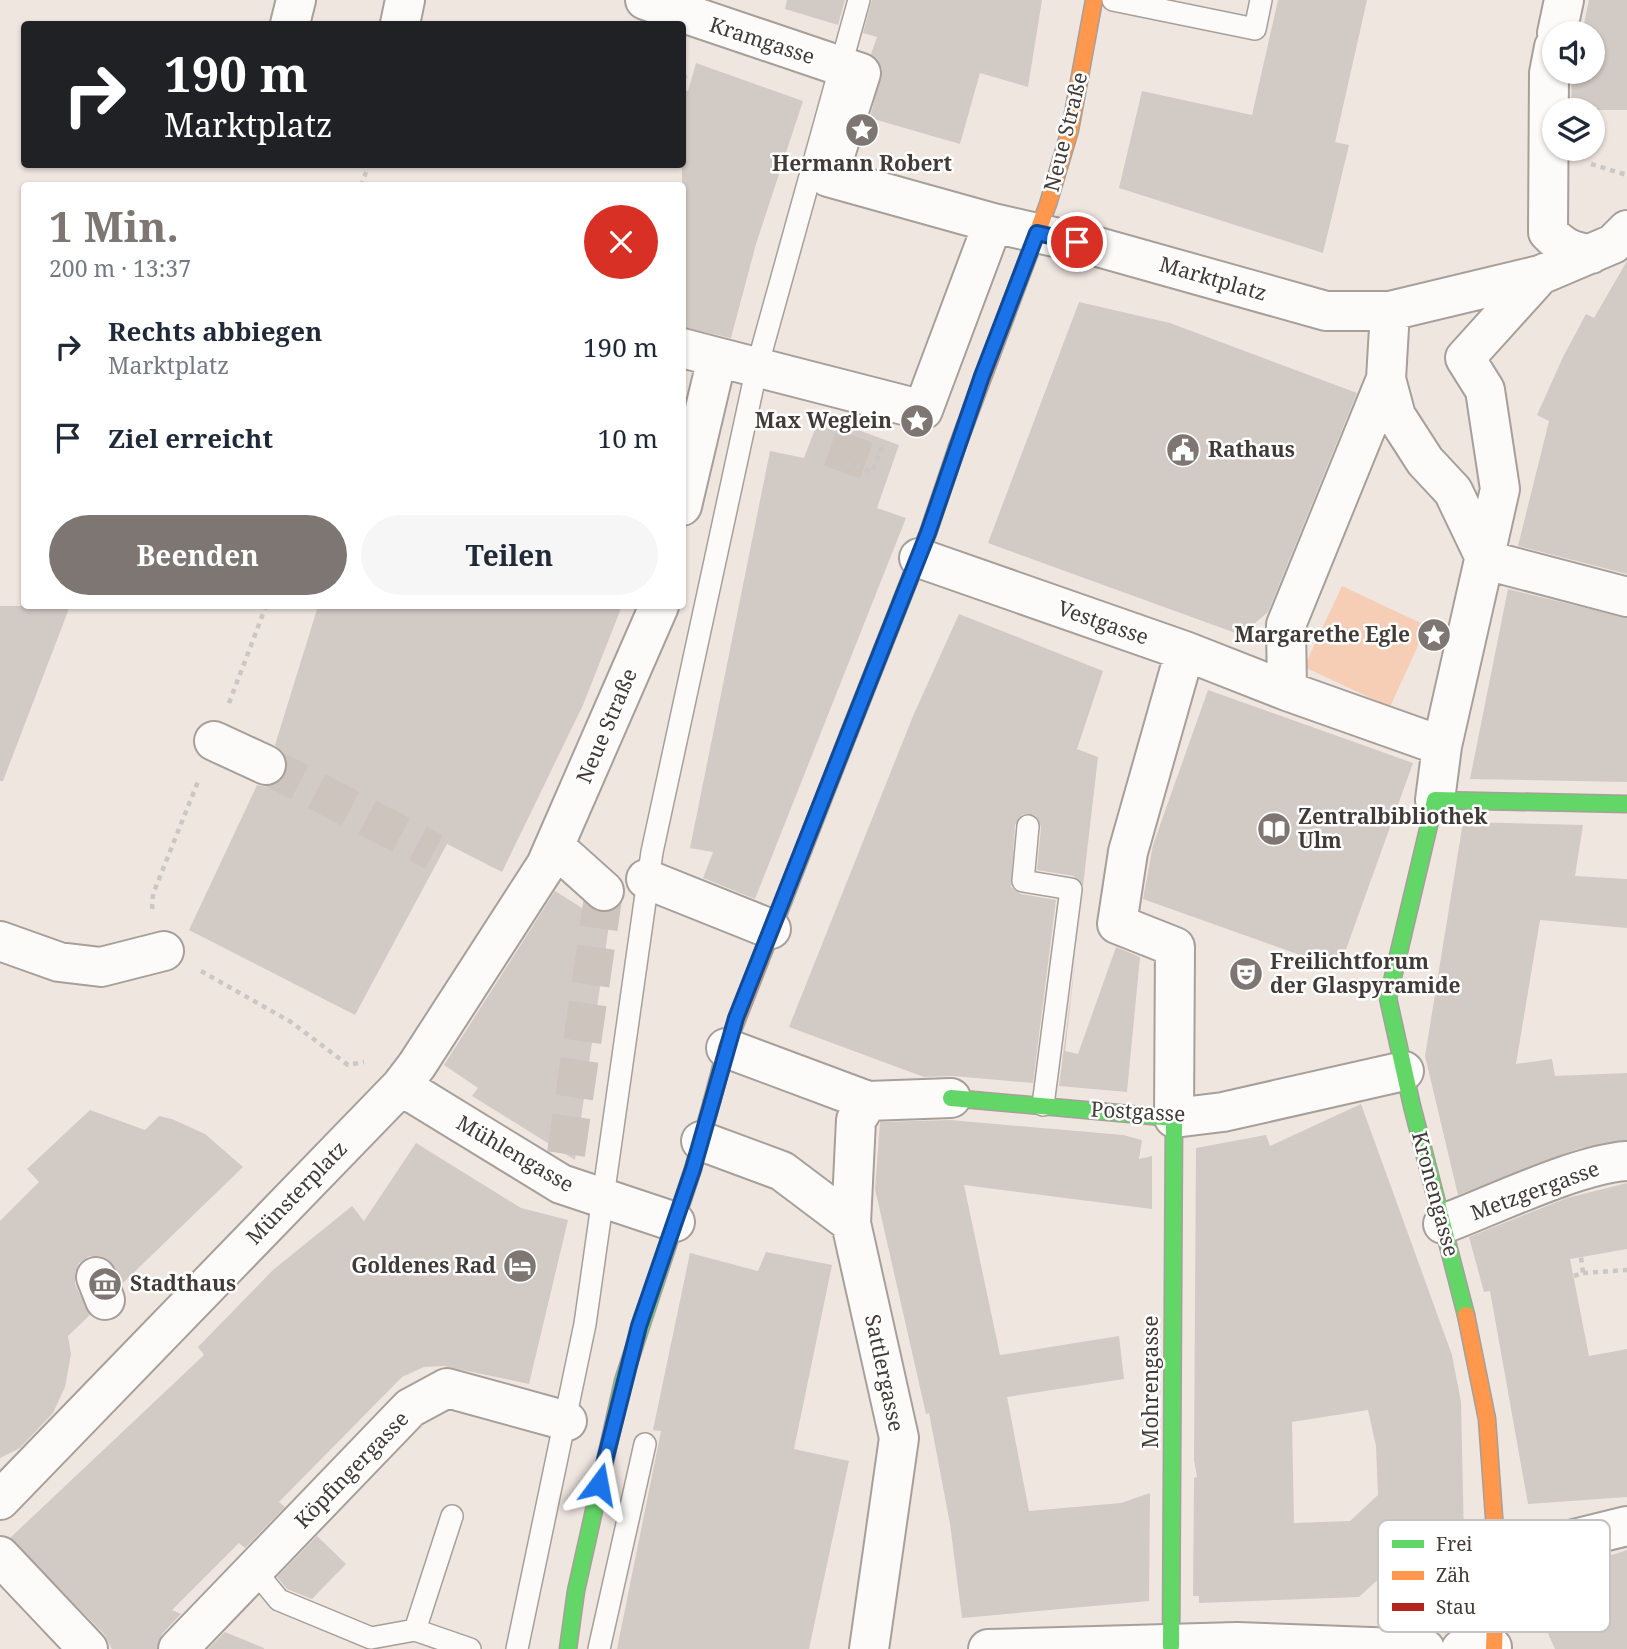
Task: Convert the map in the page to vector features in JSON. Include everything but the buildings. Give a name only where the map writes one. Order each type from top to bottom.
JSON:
[{"type":"street","points":[[291,21],[296,0]]},
{"type":"street","points":[[401,21],[405,0]]},
{"type":"street","name":"Kramgasse","points":[[645,0],[839,66]]},
{"type":"street","name":"Neue Straße","points":[[568,1649],[573,1602],[618,1403],[639,1326],[701,1141],[726,1048],[919,558],[982,376],[1056,180],[1070,130],[1094,0]]},
{"type":"street","points":[[1560,21],[1564,0]]},
{"type":"street","name":"Marktplatz","points":[[839,66],[860,73],[828,177],[993,223],[1098,247],[1326,311],[1390,311],[1540,275],[1615,245]]},
{"type":"street","name":"Marktplatz","points":[[1547,84],[1535,147],[1548,232],[1567,249],[1615,245]]},
{"type":"street","points":[[686,472],[700,353],[923,410],[993,223]]},
{"type":"street","name":"Marktplatz","points":[[1442,746],[1500,489],[1485,390],[1465,358],[1540,275]]},
{"type":"street","points":[[1390,311],[1386,379],[1396,416],[1425,461],[1453,491],[1486,560],[1627,597]]},
{"type":"street","points":[[1287,691],[1286,625],[1386,379]]},
{"type":"street","name":"Vestgasse","points":[[919,558],[1185,651],[1287,691],[1442,746]]},
{"type":"street","name":"Neue Straße","points":[[409,1075],[555,847],[658,609]]},
{"type":"street","points":[[1174,1118],[1175,947],[1117,924],[1128,852],[1185,651]]},
{"type":"street","points":[[214,741],[266,765]]},
{"type":"street","name":"Kronengasse","points":[[1442,746],[1435,800],[1388,998],[1488,1419],[1495,1520]]},
{"type":"street","points":[[1435,800],[1627,804]]},
{"type":"street","points":[[555,847],[604,891]]},
{"type":"street","points":[[646,879],[772,929]]},
{"type":"street","points":[[0,940],[59,962],[101,967],[164,951]]},
{"type":"street","points":[[726,1048],[869,1101]]},
{"type":"street","name":"Postgasse","points":[[869,1101],[951,1098],[1174,1118],[1223,1112],[1404,1071]]},
{"type":"street","name":"Mühlengasse","points":[[409,1075],[564,1169],[604,1199],[675,1222]]},
{"type":"street","name":"Münsterplatz","points":[[0,1500],[409,1075]]},
{"type":"street","name":"Sattlergasse","points":[[869,1101],[856,1120],[851,1223],[899,1438],[869,1649]]},
{"type":"street","name":"Mohrengasse","points":[[1171,1647],[1174,1118]]},
{"type":"street","points":[[701,1141],[782,1171],[851,1223]]},
{"type":"street","name":"Metzgergasse","points":[[1443,1224],[1565,1178],[1614,1162],[1627,1161]]},
{"type":"street","name":"Köpfingergasse","points":[[178,1649],[410,1408],[447,1388],[567,1421]]},
{"type":"street","points":[[1610,1530],[1627,1526]]},
{"type":"street","points":[[0,1556],[88,1649]]},
{"type":"street","points":[[988,1649],[1171,1647],[1249,1643],[1425,1649]]},
{"type":"lane","points":[[517,1649],[567,1421],[604,1199],[646,879],[769,370],[839,66],[859,0]]},
{"type":"lane","points":[[1113,0],[1255,29],[1261,0]]},
{"type":"lane","points":[[1028,826],[1023,881],[1071,889],[1043,1105]]},
{"type":"lane","points":[[599,1649],[645,1444]]},
{"type":"lane","points":[[415,1630],[452,1516]]},
{"type":"lane","points":[[255,1571],[279,1600],[371,1639],[415,1630],[470,1649]]},
{"type":"path","points":[[686,78],[691,80]]},
{"type":"path","points":[[846,463],[872,472],[882,447]]},
{"type":"path","points":[[164,951],[291,1022],[348,1065],[364,1062]]},
{"type":"path","points":[[1581,1257],[1583,1273]]},
{"type":"path","points":[[1574,1276],[1627,1269]]},
{"type":"shaded area","points":[[1342,586],[1427,626],[1390,707],[1304,667]]},
{"type":"tunnel","points":[[842,472],[857,430]]},
{"type":"tunnel","points":[[266,765],[434,852]]},
{"type":"tunnel","points":[[566,1154],[604,891]]},
{"type":"traffic: fast","points":[[1466,1315],[1412,1106],[1388,998],[1435,800],[1627,804]]},
{"type":"traffic: fast","points":[[951,1098],[1174,1118],[1171,1646]]},
{"type":"traffic: fast","points":[[568,1649],[576,1591],[623,1381],[693,1169],[712,1101]]},
{"type":"traffic: slow","points":[[957,447],[1048,204],[1070,130],[1094,0]]},
{"type":"traffic: slow","points":[[712,1101],[726,1048],[849,733]]},
{"type":"traffic: slow","points":[[1466,1315],[1487,1419],[1494,1520]]},
{"type":"traffic: slow","points":[[1494,1649],[1495,1632]]},
{"type":"traffic: jam","points":[[849,733],[928,533],[957,447]]},
{"type":"place","name":"Hermann Robert","points":[[862,130]]},
{"type":"place","name":"Max Weglein","points":[[917,421]]},
{"type":"place","name":"Rathaus","points":[[1183,450]]},
{"type":"place","name":"Margarethe Egle","points":[[1434,635]]},
{"type":"place","name":"Zentralbibliothek Ulm","points":[[1274,829]]},
{"type":"place","name":"Freilichtforum der Glaspyramide","points":[[1246,974]]},
{"type":"place","name":"Goldenes Rad","points":[[520,1266]]},
{"type":"place","name":"Stadthaus","points":[[105,1284]]},
{"type":"route","points":[[599,1484],[639,1326],[693,1169],[736,1018],[928,533],[982,376],[1037,233],[1077,242]]}]
